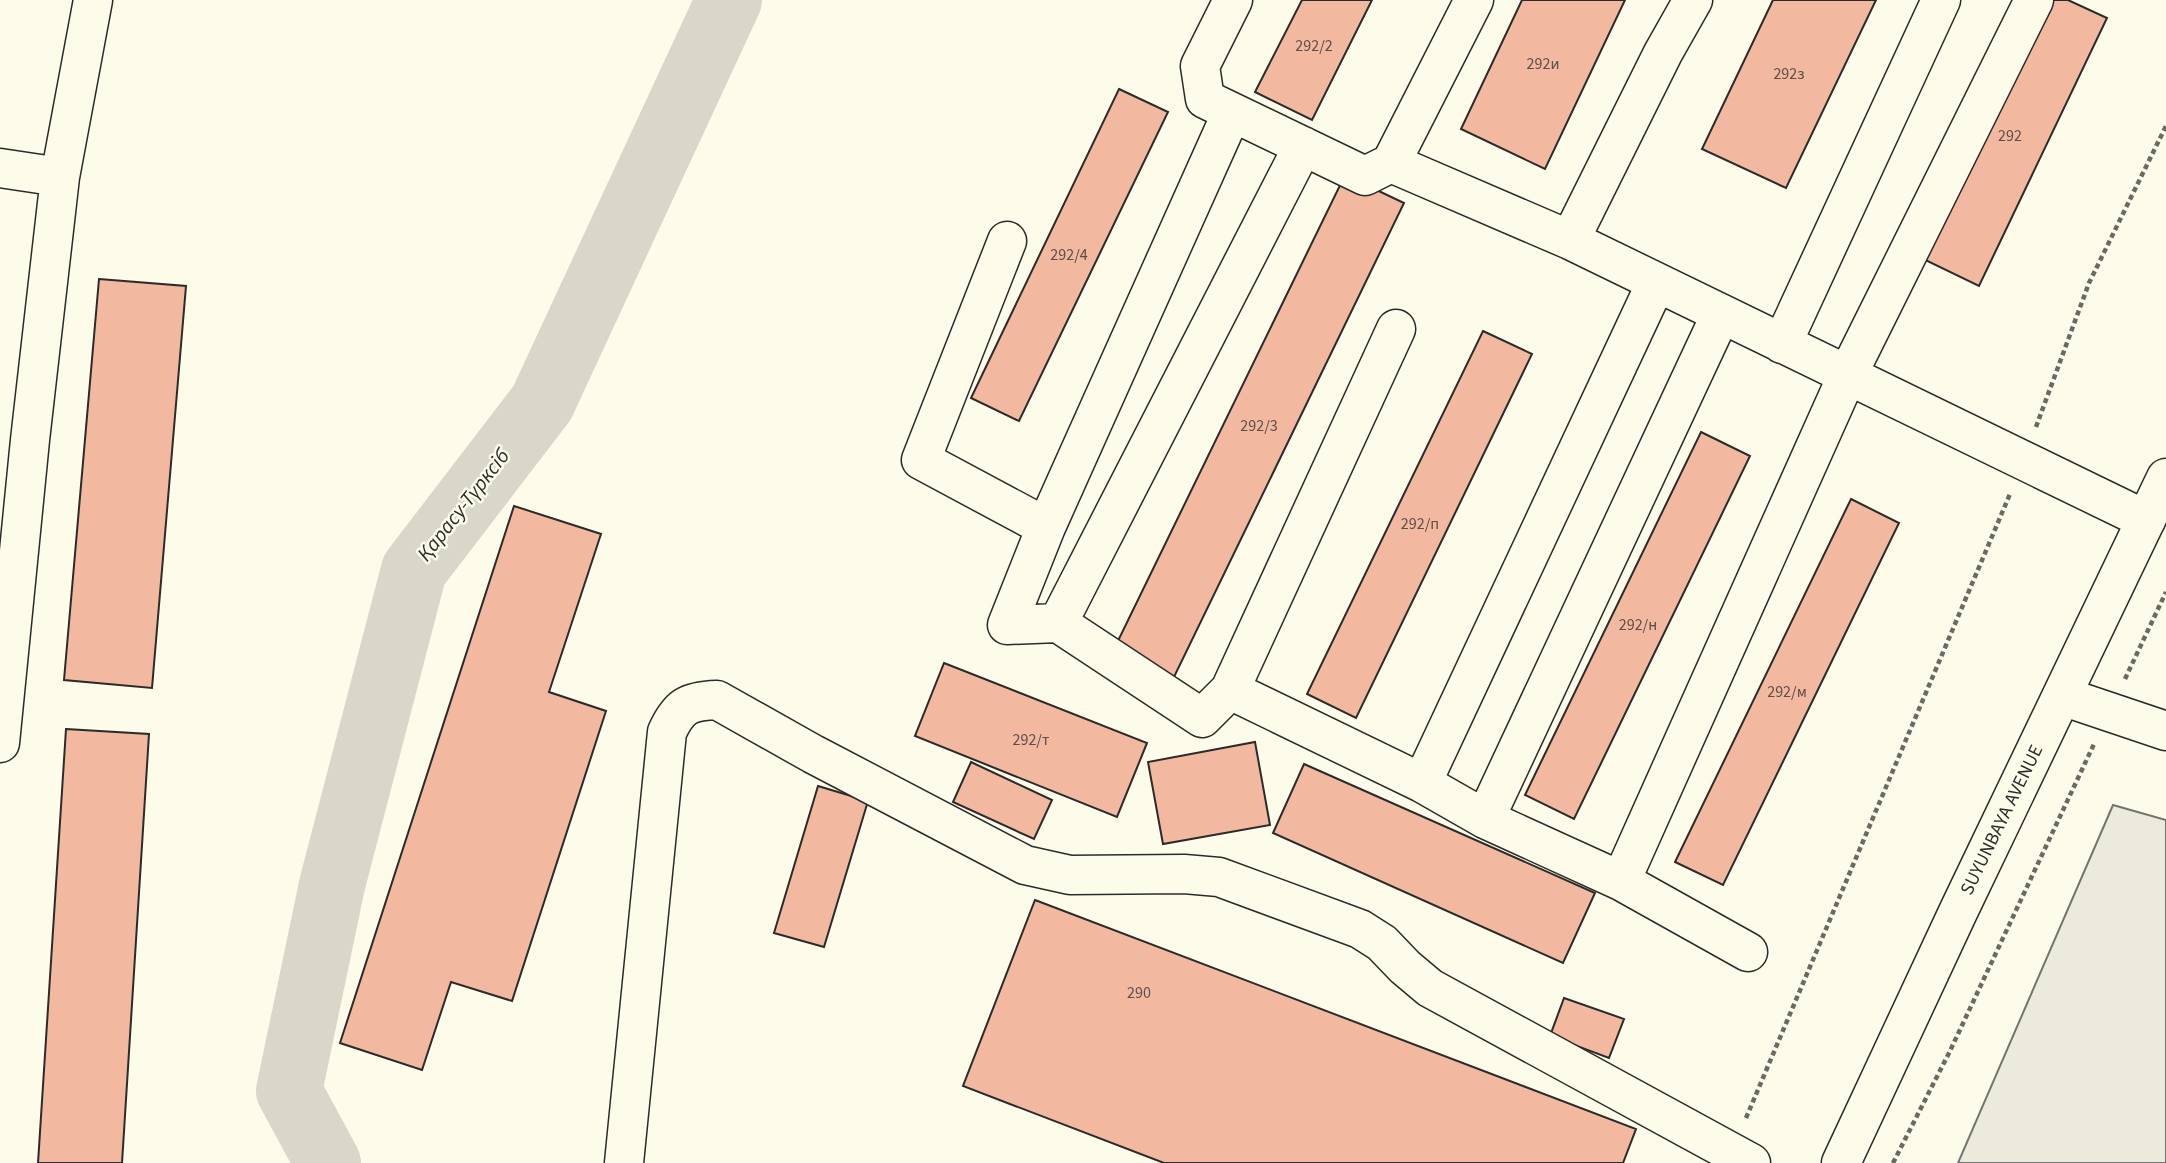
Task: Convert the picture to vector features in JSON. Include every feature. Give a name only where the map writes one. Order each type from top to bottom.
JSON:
[{"type":"main road","points":[[0,743],[30,440],[60,177],[93,0]]},
{"type":"main road","points":[[1233,0],[1200,66],[1205,99],[1365,176],[1391,163],[1474,0]]},
{"type":"main road","points":[[1570,240],[1663,53],[1693,0]]},
{"type":"main road","points":[[1782,344],[1941,0]]},
{"type":"main road","points":[[1621,881],[1847,376],[2034,0]]},
{"type":"main road","points":[[1231,112],[1046,527],[1007,625],[1058,623],[1202,718],[1230,690],[1396,329]]},
{"type":"main road","points":[[1058,623],[1303,146]]},
{"type":"main road","points":[[1391,163],[1570,240],[2146,520]]},
{"type":"main road","points":[[0,168],[60,177]]},
{"type":"main road","points":[[1007,241],[921,460],[1046,527]]},
{"type":"main road","points":[[1422,783],[1656,282]]},
{"type":"main road","points":[[1485,819],[1721,314]]},
{"type":"main road","name":"SUYUNBAYA AVENUE","points":[[1841,1163],[2166,478]]},
{"type":"main road","points":[[1230,690],[1422,783],[1485,819],[1621,881],[1748,952]]},
{"type":"main road","points":[[2062,696],[2166,731]]},
{"type":"main road","points":[[624,1163],[667,732],[676,712],[699,700],[717,700],[813,754],[1026,865],[1070,875],[1184,874],[1219,877],[1360,929],[1382,943],[1430,988],[1741,1158]]},
{"type":"path","points":[[1741,1158],[2023,461],[2089,282],[2166,126]]},
{"type":"path","points":[[1893,1163],[1950,1051],[2166,592]]},
{"type":"shaded area","points":[[2113,805],[2166,820],[2166,1163],[1958,1163]]},
{"type":"building","points":[[1302,0],[1372,0],[1312,120],[1255,92]]},
{"type":"building","points":[[1522,0],[1625,0],[1545,169],[1461,129]]},
{"type":"building","points":[[1773,0],[1876,0],[1786,188],[1702,149]]},
{"type":"building","points":[[2035,0],[2068,0],[2107,18],[1979,286],[1913,254]]},
{"type":"building","points":[[1119,89],[1168,112],[1019,421],[971,398]]},
{"type":"building","points":[[1345,175],[1404,203],[1174,677],[1114,649]]},
{"type":"building","points":[[99,279],[186,286],[152,688],[64,680]]},
{"type":"building","points":[[1483,331],[1532,354],[1356,718],[1307,694]]},
{"type":"building","points":[[1701,432],[1750,456],[1574,819],[1525,795]]},
{"type":"building","points":[[1851,499],[1899,523],[1723,885],[1675,862]]},
{"type":"building","points":[[514,506],[601,534],[549,692],[606,711],[512,1001],[451,982],[422,1070],[340,1043]]},
{"type":"building","points":[[944,663],[1147,743],[1117,817],[915,736]]},
{"type":"building","points":[[66,729],[149,734],[122,1163],[38,1163]]},
{"type":"building","points":[[1255,742],[1270,825],[1163,844],[1148,762]]},
{"type":"building","points":[[971,762],[1052,800],[1034,839],[953,802]]},
{"type":"building","points":[[1304,764],[1595,893],[1563,963],[1273,833]]},
{"type":"building","points":[[818,786],[868,801],[824,947],[774,933]]},
{"type":"building","points":[[1035,900],[1636,1129],[1623,1163],[1164,1163],[963,1086]]},
{"type":"building","points":[[1564,998],[1624,1019],[1609,1058],[1550,1036]]},
{"type":"waterway","name":"Қарасу-Түрксіб","points":[[328,1163],[289,1091],[332,885],[414,570],[542,403],[729,0]]}]
